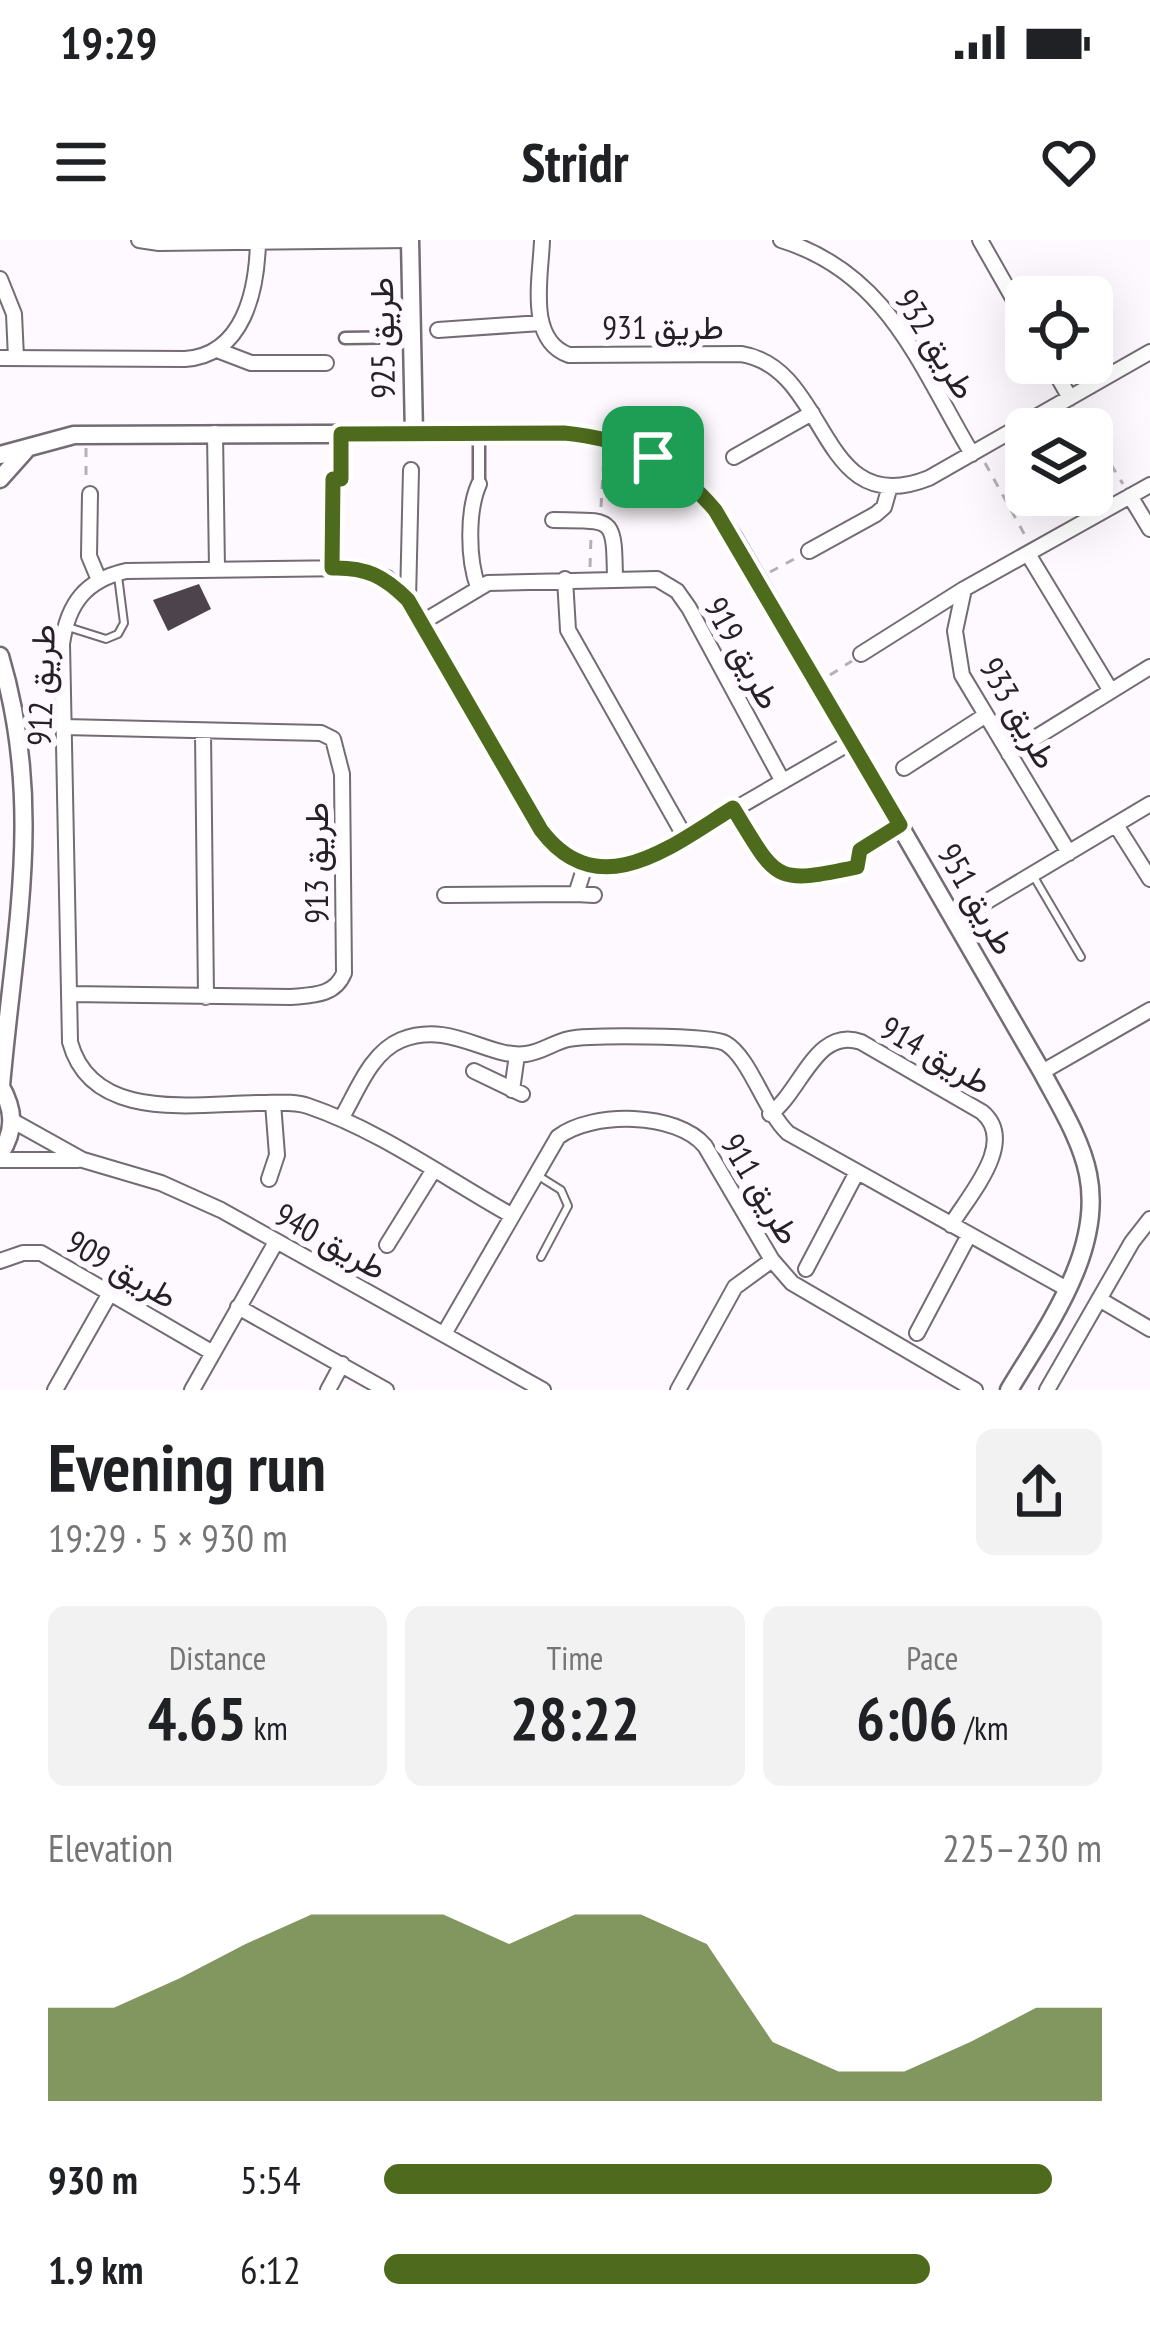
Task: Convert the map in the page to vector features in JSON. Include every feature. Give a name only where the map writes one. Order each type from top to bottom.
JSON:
[{"type":"street","points":[[139,240],[410,240]]},
{"type":"street","name":"طريق 925","points":[[410,240],[414,434]]},
{"type":"street","points":[[345,338],[541,323],[542,240]]},
{"type":"street","name":"طريق 932","points":[[781,240],[846,271],[878,298],[975,452]]},
{"type":"street","points":[[980,240],[1005,284]]},
{"type":"street","points":[[0,279],[14,314],[8,358],[185,359],[217,350],[234,334],[248,307],[258,241]]},
{"type":"street","name":"طريق 931","points":[[541,323],[549,344],[568,355],[753,356],[785,374],[842,463],[863,479],[890,486]]},
{"type":"street","points":[[217,350],[251,363],[326,363]]},
{"type":"street","points":[[809,551],[876,514],[889,497],[890,486],[929,478],[1150,352]]},
{"type":"street","points":[[1062,384],[1070,398]]},
{"type":"street","points":[[734,457],[812,413]]},
{"type":"street","name":"طريق 951","points":[[0,455],[86,434],[564,433],[604,438],[653,457],[697,489],[758,579],[1042,1072],[1071,1127],[1088,1174],[1088,1219],[1079,1261],[1010,1390]]},
{"type":"street","points":[[215,434],[217,569]]},
{"type":"street","points":[[478,587],[473,570],[473,500],[479,484],[479,434]]},
{"type":"street","points":[[0,478],[31,447]]},
{"type":"street","points":[[408,600],[411,470]]},
{"type":"street","points":[[332,568],[333,479]]},
{"type":"street","points":[[862,654],[964,589],[1150,484]]},
{"type":"street","points":[[90,494],[89,556],[99,580],[118,573],[332,568],[386,578],[408,600],[541,830],[552,844],[586,863],[628,866],[643,862],[853,741]]},
{"type":"street","points":[[1130,496],[1150,529]]},
{"type":"street","points":[[553,520],[596,521],[614,534],[615,579]]},
{"type":"street","points":[[1031,552],[1112,691]]},
{"type":"street","points":[[565,579],[568,630],[685,837]]},
{"type":"street","name":"طريق 919","points":[[421,622],[478,587],[500,582],[657,579],[677,591],[782,780]]},
{"type":"street","name":"طريق 912","points":[[99,580],[76,599],[65,626],[69,994],[73,1053],[83,1071],[100,1088],[140,1102],[302,1103],[341,1119],[511,1215]]},
{"type":"street","name":"طريق 933","points":[[964,589],[956,620],[962,675],[1069,853]]},
{"type":"street","points":[[0,656],[16,711],[25,778],[19,948],[0,1085],[10,1102],[13,1121],[0,1157]]},
{"type":"street","points":[[1009,754],[1150,667]]},
{"type":"street","points":[[877,784],[986,715]]},
{"type":"street","name":"طريق 913","points":[[64,727],[321,733],[333,739],[340,756],[342,797],[344,973],[334,988],[312,995],[69,994]]},
{"type":"street","points":[[202,732],[206,997]]},
{"type":"street","points":[[954,921],[1150,805]]},
{"type":"street","points":[[733,808],[779,874],[799,879],[857,867]]},
{"type":"street","points":[[1116,825],[1150,879]]},
{"type":"street","points":[[576,894],[586,863]]},
{"type":"street","points":[[445,895],[594,895]]},
{"type":"street","points":[[1042,1072],[1150,1010]]},
{"type":"street","points":[[341,1119],[374,1061],[401,1040],[452,1036],[517,1055],[575,1038],[713,1039],[735,1052],[770,1114],[788,1133],[1067,1289]]},
{"type":"street","name":"طريق 914","points":[[770,1114],[791,1096],[821,1049],[833,1040],[847,1038],[982,1112],[995,1127],[997,1146],[951,1225]]},
{"type":"street","points":[[474,1071],[517,1092],[517,1055]]},
{"type":"street","points":[[269,1179],[277,1155],[273,1103]]},
{"type":"street","name":"طريق 911","points":[[444,1334],[550,1145],[576,1125],[597,1120],[675,1124],[705,1147],[772,1260],[801,1290],[975,1390]]},
{"type":"street","name":"طريق 940","points":[[13,1121],[83,1160],[161,1183],[220,1210],[543,1390]]},
{"type":"street","name":"طريق 940","points":[[0,1157],[83,1160]]},
{"type":"street","points":[[387,1245],[433,1171]]},
{"type":"street","points":[[806,1269],[856,1172]]},
{"type":"street","points":[[1047,1390],[1150,1219]]},
{"type":"street","points":[[916,1333],[969,1235]]},
{"type":"street","points":[[192,1390],[276,1242]]},
{"type":"street","name":"طريق 909","points":[[0,1261],[40,1253],[213,1353]]},
{"type":"street","points":[[678,1390],[735,1287],[772,1260]]},
{"type":"street","points":[[55,1390],[110,1294]]},
{"type":"street","points":[[1099,1299],[1150,1329]]},
{"type":"street","points":[[238,1307],[386,1390]]},
{"type":"street","points":[[328,1390],[343,1364]]},
{"type":"lane","points":[[65,626],[106,639],[118,634],[124,623],[118,573]]},
{"type":"lane","points":[[1032,874],[1082,957]]},
{"type":"lane","points":[[534,1173],[561,1190],[568,1202],[566,1215],[541,1256]]},
{"type":"path","points":[[1070,398],[1076,408]]},
{"type":"path","points":[[86,434],[90,494]]},
{"type":"path","points":[[333,479],[341,479],[341,434]]},
{"type":"path","points":[[590,579],[604,438]]},
{"type":"path","points":[[975,452],[1031,552]]},
{"type":"path","points":[[1113,469],[1130,496]]},
{"type":"path","points":[[758,579],[809,551]]},
{"type":"path","points":[[819,683],[862,654]]},
{"type":"path","points":[[857,867],[860,850],[900,825]]},
{"type":"building","points":[[199,584],[211,609],[168,631],[153,600]]},
{"type":"route","points":[[564,433],[604,438],[653,457],[676,471],[715,510],[900,825],[860,850],[857,867],[799,879],[779,874],[733,808],[643,862],[598,867],[566,855],[541,830],[408,600],[386,578],[332,568],[333,479],[341,479],[341,434],[564,433]]}]
